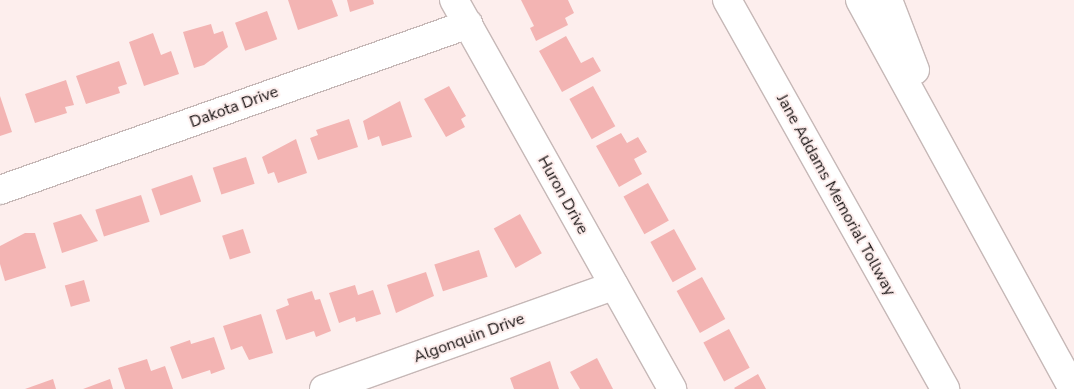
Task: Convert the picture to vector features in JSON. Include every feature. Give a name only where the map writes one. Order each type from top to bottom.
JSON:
[{"type":"main road","name":"Huron Drive","points":[[454,0],[672,389]]},
{"type":"main road","points":[[713,0],[939,379]]},
{"type":"main road","name":"Jane Addams Memorial Tollway","points":[[727,0],[939,379]]},
{"type":"main road","points":[[860,0],[1073,389]]},
{"type":"main road","points":[[888,0],[958,178]]},
{"type":"main road","name":"Dakota Drive","points":[[0,190],[468,24]]},
{"type":"main road","name":"Algonquin Drive","points":[[324,389],[614,286]]},
{"type":"building","points":[[288,0],[332,0],[338,16],[298,30]]},
{"type":"building","points":[[347,0],[373,0],[374,4],[350,12]]},
{"type":"building","points":[[521,0],[568,0],[574,13],[565,18],[568,25],[536,41],[530,28],[534,26]]},
{"type":"building","points":[[267,11],[277,39],[245,51],[235,23]]},
{"type":"building","points":[[211,24],[214,34],[223,31],[228,47],[204,65],[194,68],[183,32]]},
{"type":"building","points":[[153,33],[161,55],[171,51],[179,74],[144,86],[129,42]]},
{"type":"building","points":[[566,36],[581,63],[593,57],[601,71],[562,92],[539,51]]},
{"type":"building","points":[[119,61],[127,84],[118,87],[120,93],[86,104],[76,76]]},
{"type":"building","points":[[66,80],[74,105],[65,107],[67,113],[35,123],[25,94]]},
{"type":"building","points":[[449,86],[466,116],[461,119],[465,127],[446,137],[424,99]]},
{"type":"building","points":[[593,86],[615,126],[592,139],[569,99]]},
{"type":"building","points":[[0,96],[12,132],[0,136]]},
{"type":"building","points":[[400,101],[412,137],[382,146],[379,136],[368,140],[363,121]]},
{"type":"building","points":[[349,119],[358,147],[318,160],[310,138],[318,135],[316,130]]},
{"type":"building","points":[[621,133],[627,143],[638,137],[647,152],[634,159],[642,174],[619,187],[596,146]]},
{"type":"building","points":[[296,139],[307,173],[278,183],[274,172],[268,174],[262,157]]},
{"type":"building","points":[[246,157],[255,184],[221,194],[213,168]]},
{"type":"building","points":[[192,175],[201,201],[160,215],[151,189]]},
{"type":"building","points":[[648,183],[669,221],[644,234],[624,197]]},
{"type":"building","points":[[141,195],[150,222],[104,236],[95,210]]},
{"type":"building","points":[[81,214],[98,241],[62,253],[53,223]]},
{"type":"building","points":[[520,214],[542,253],[516,268],[494,229]]},
{"type":"building","points":[[243,229],[251,253],[230,260],[222,236]]},
{"type":"building","points":[[674,229],[696,269],[673,282],[650,242]]},
{"type":"building","points":[[25,233],[35,233],[46,268],[5,281],[0,264],[0,246]]},
{"type":"building","points":[[479,250],[488,277],[443,291],[434,265]]},
{"type":"building","points":[[426,272],[434,296],[396,313],[387,285]]},
{"type":"building","points":[[702,277],[725,319],[700,333],[677,291]]},
{"type":"building","points":[[84,280],[90,301],[71,307],[65,286]]},
{"type":"building","points":[[355,285],[358,295],[373,290],[381,314],[356,322],[355,317],[339,323],[329,293]]},
{"type":"building","points":[[312,291],[315,300],[320,299],[331,331],[316,337],[314,331],[286,340],[276,310],[289,305],[287,299]]},
{"type":"building","points":[[261,314],[273,353],[249,360],[242,346],[231,350],[223,326]]},
{"type":"building","points":[[729,329],[750,368],[724,381],[703,343]]},
{"type":"building","points":[[214,337],[225,369],[211,374],[210,370],[182,379],[170,347],[190,340],[191,344]]},
{"type":"building","points":[[597,358],[613,389],[580,389],[570,372]]},
{"type":"building","points":[[147,359],[151,371],[165,366],[173,389],[125,389],[118,368]]},
{"type":"building","points":[[550,361],[559,389],[514,389],[510,378]]},
{"type":"building","points":[[758,374],[766,389],[734,388]]},
{"type":"building","points":[[53,379],[56,389],[25,389]]},
{"type":"building","points":[[110,379],[113,389],[83,389]]}]
